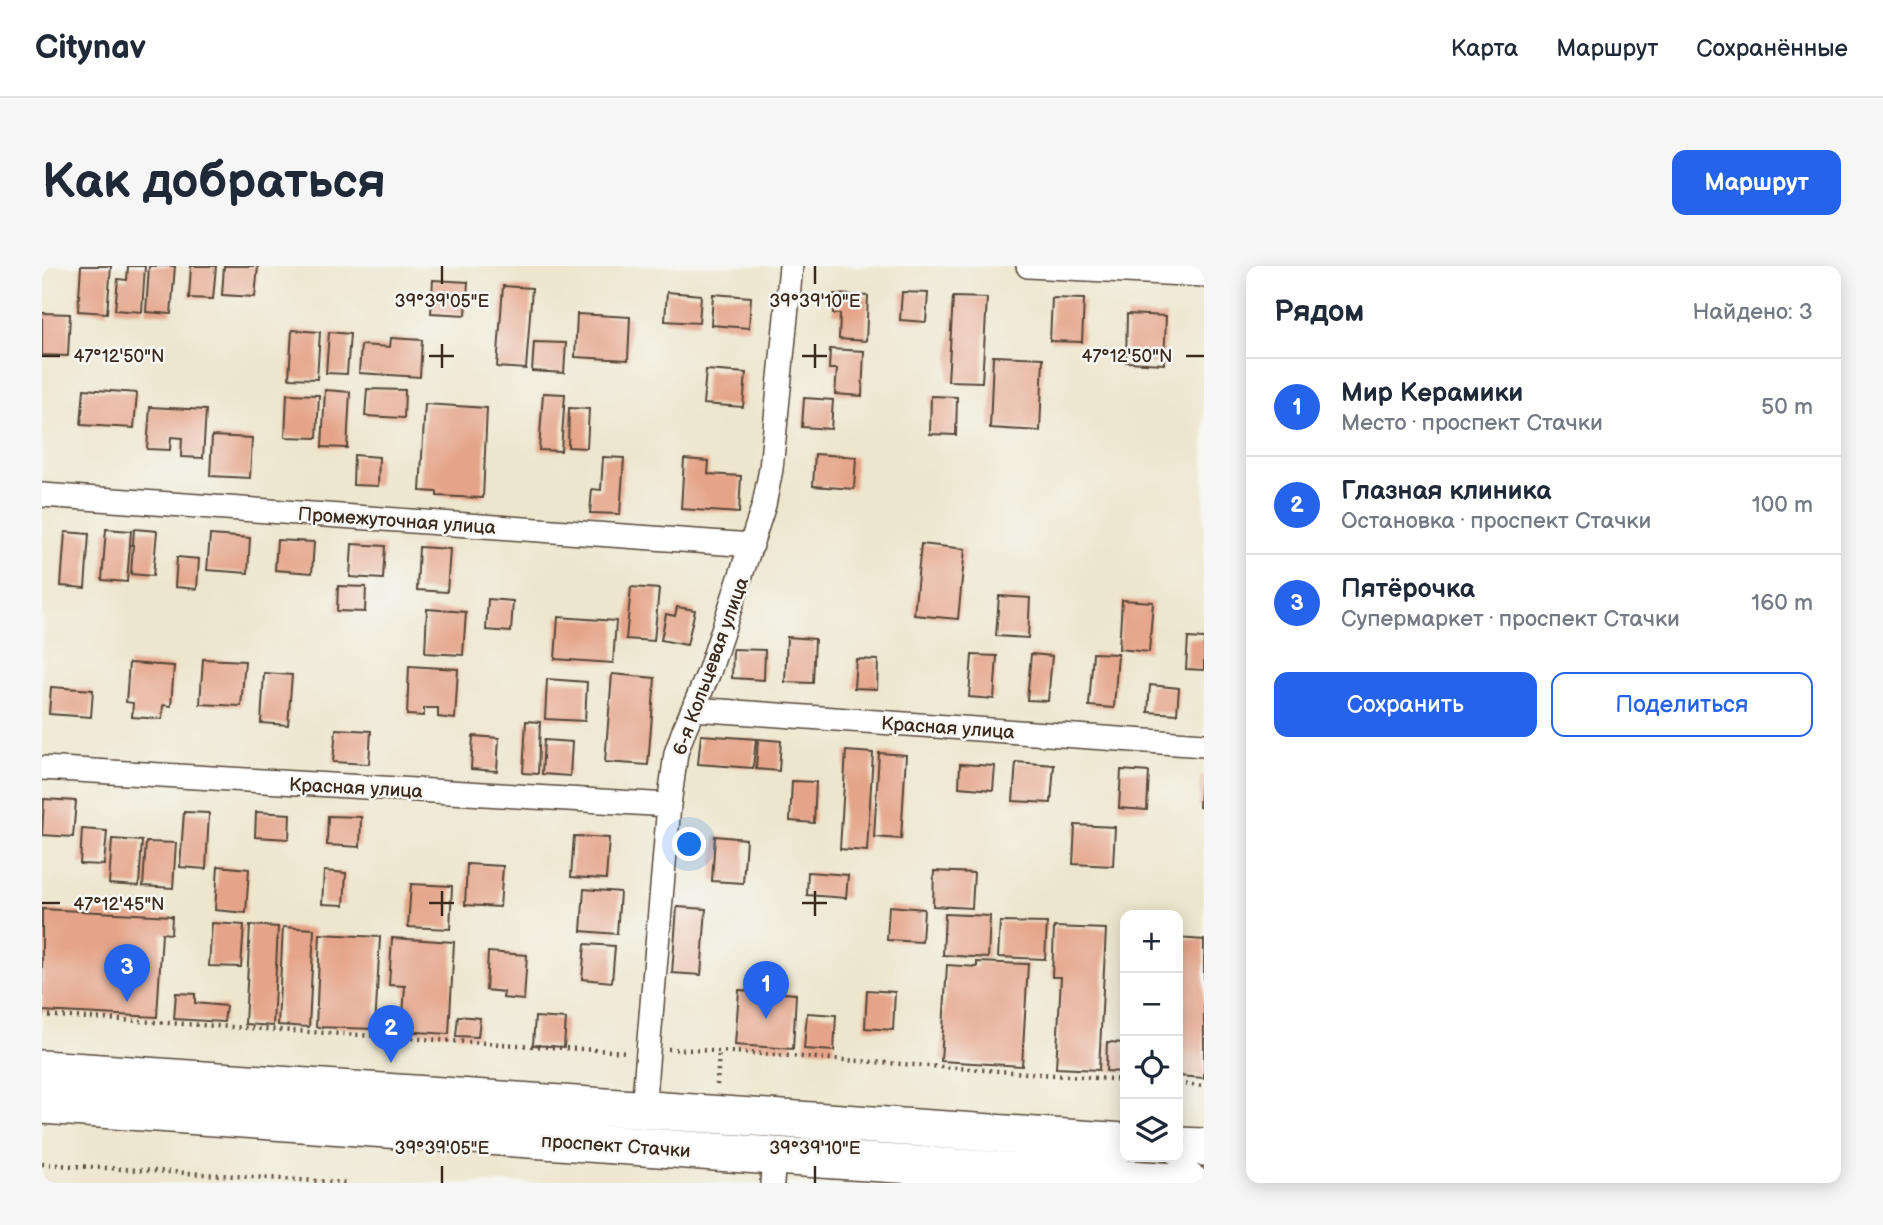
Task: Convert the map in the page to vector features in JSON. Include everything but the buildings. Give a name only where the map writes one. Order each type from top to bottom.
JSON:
[{"type":"main road","name":"проспект Стачки","points":[[42,1069],[1120,1142]]},
{"type":"main road","name":"проспект Стачки","points":[[42,1105],[773,1170],[1191,1183]]},
{"type":"main road","points":[[1183,1146],[1204,1147]]},
{"type":"street","name":"6-я Кольцевая улица","points":[[643,1110],[669,805],[676,753],[709,672],[764,505],[771,469],[791,266]]},
{"type":"street","points":[[1028,266],[1204,275]]},
{"type":"street","name":"Промежуточная улица","points":[[42,495],[752,545]]},
{"type":"street","name":"Красная улица","points":[[693,709],[1204,745]]},
{"type":"street","name":"Красная улица","points":[[42,768],[669,805]]},
{"type":"path","points":[[42,1015],[622,1053],[677,1048],[1120,1080]]},
{"type":"path","points":[[1183,1084],[1204,1086]]},
{"type":"path","points":[[42,1164],[349,1183]]},
{"type":"place","name":"Пятёрочка","points":[[127,1002]]},
{"type":"place","name":"Мир Керамики","points":[[766,1019]]},
{"type":"place","name":"Глазная клиника","points":[[391,1063]]}]
